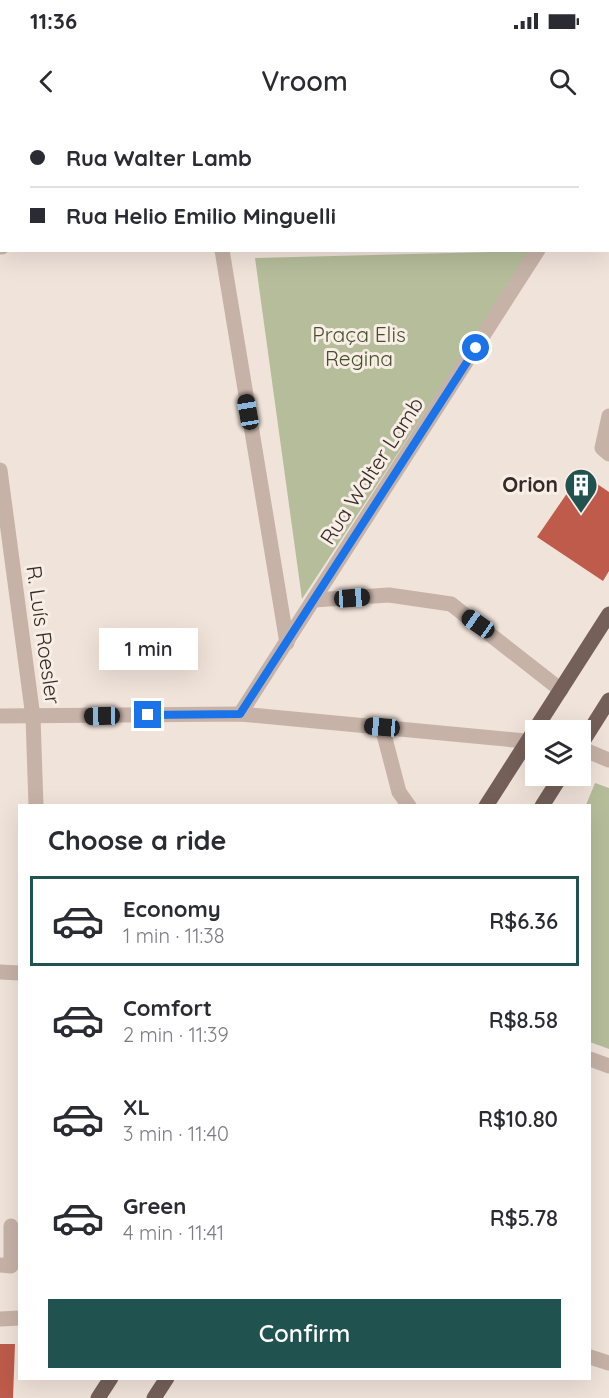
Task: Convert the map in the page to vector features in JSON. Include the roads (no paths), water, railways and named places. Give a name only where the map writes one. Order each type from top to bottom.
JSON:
[{"type":"main road","points":[[544,720],[609,614]]},
{"type":"main road","points":[[591,729],[609,700]]},
{"type":"main road","points":[[487,804],[525,751]]},
{"type":"main road","points":[[543,804],[555,786]]},
{"type":"main road","points":[[98,1398],[110,1380]]},
{"type":"main road","points":[[154,1398],[166,1380]]},
{"type":"street","points":[[222,252],[287,643]]},
{"type":"street","name":"Rua Walter Lamb","points":[[240,714],[537,252]]},
{"type":"street","points":[[609,416],[602,448],[609,454]]},
{"type":"street","name":"R. Luís Roesler","points":[[0,470],[33,717],[36,804]]},
{"type":"street","points":[[314,600],[389,595],[451,604],[561,690]]},
{"type":"street","points":[[0,716],[240,714],[525,740]]},
{"type":"street","points":[[382,727],[399,792],[408,804]]},
{"type":"street","points":[[591,752],[609,759]]},
{"type":"street","points":[[0,972],[18,973]]},
{"type":"street","points":[[591,1059],[609,1066]]},
{"type":"street","points":[[10,1226],[10,1266]]},
{"type":"street","points":[[0,1319],[18,1318]]},
{"type":"street","points":[[591,1356],[609,1364]]},
{"type":"place","name":"Orion","points":[[581,514]]},
{"type":"park label","name":"Praça Elis Regina","points":[[359,347]]}]
